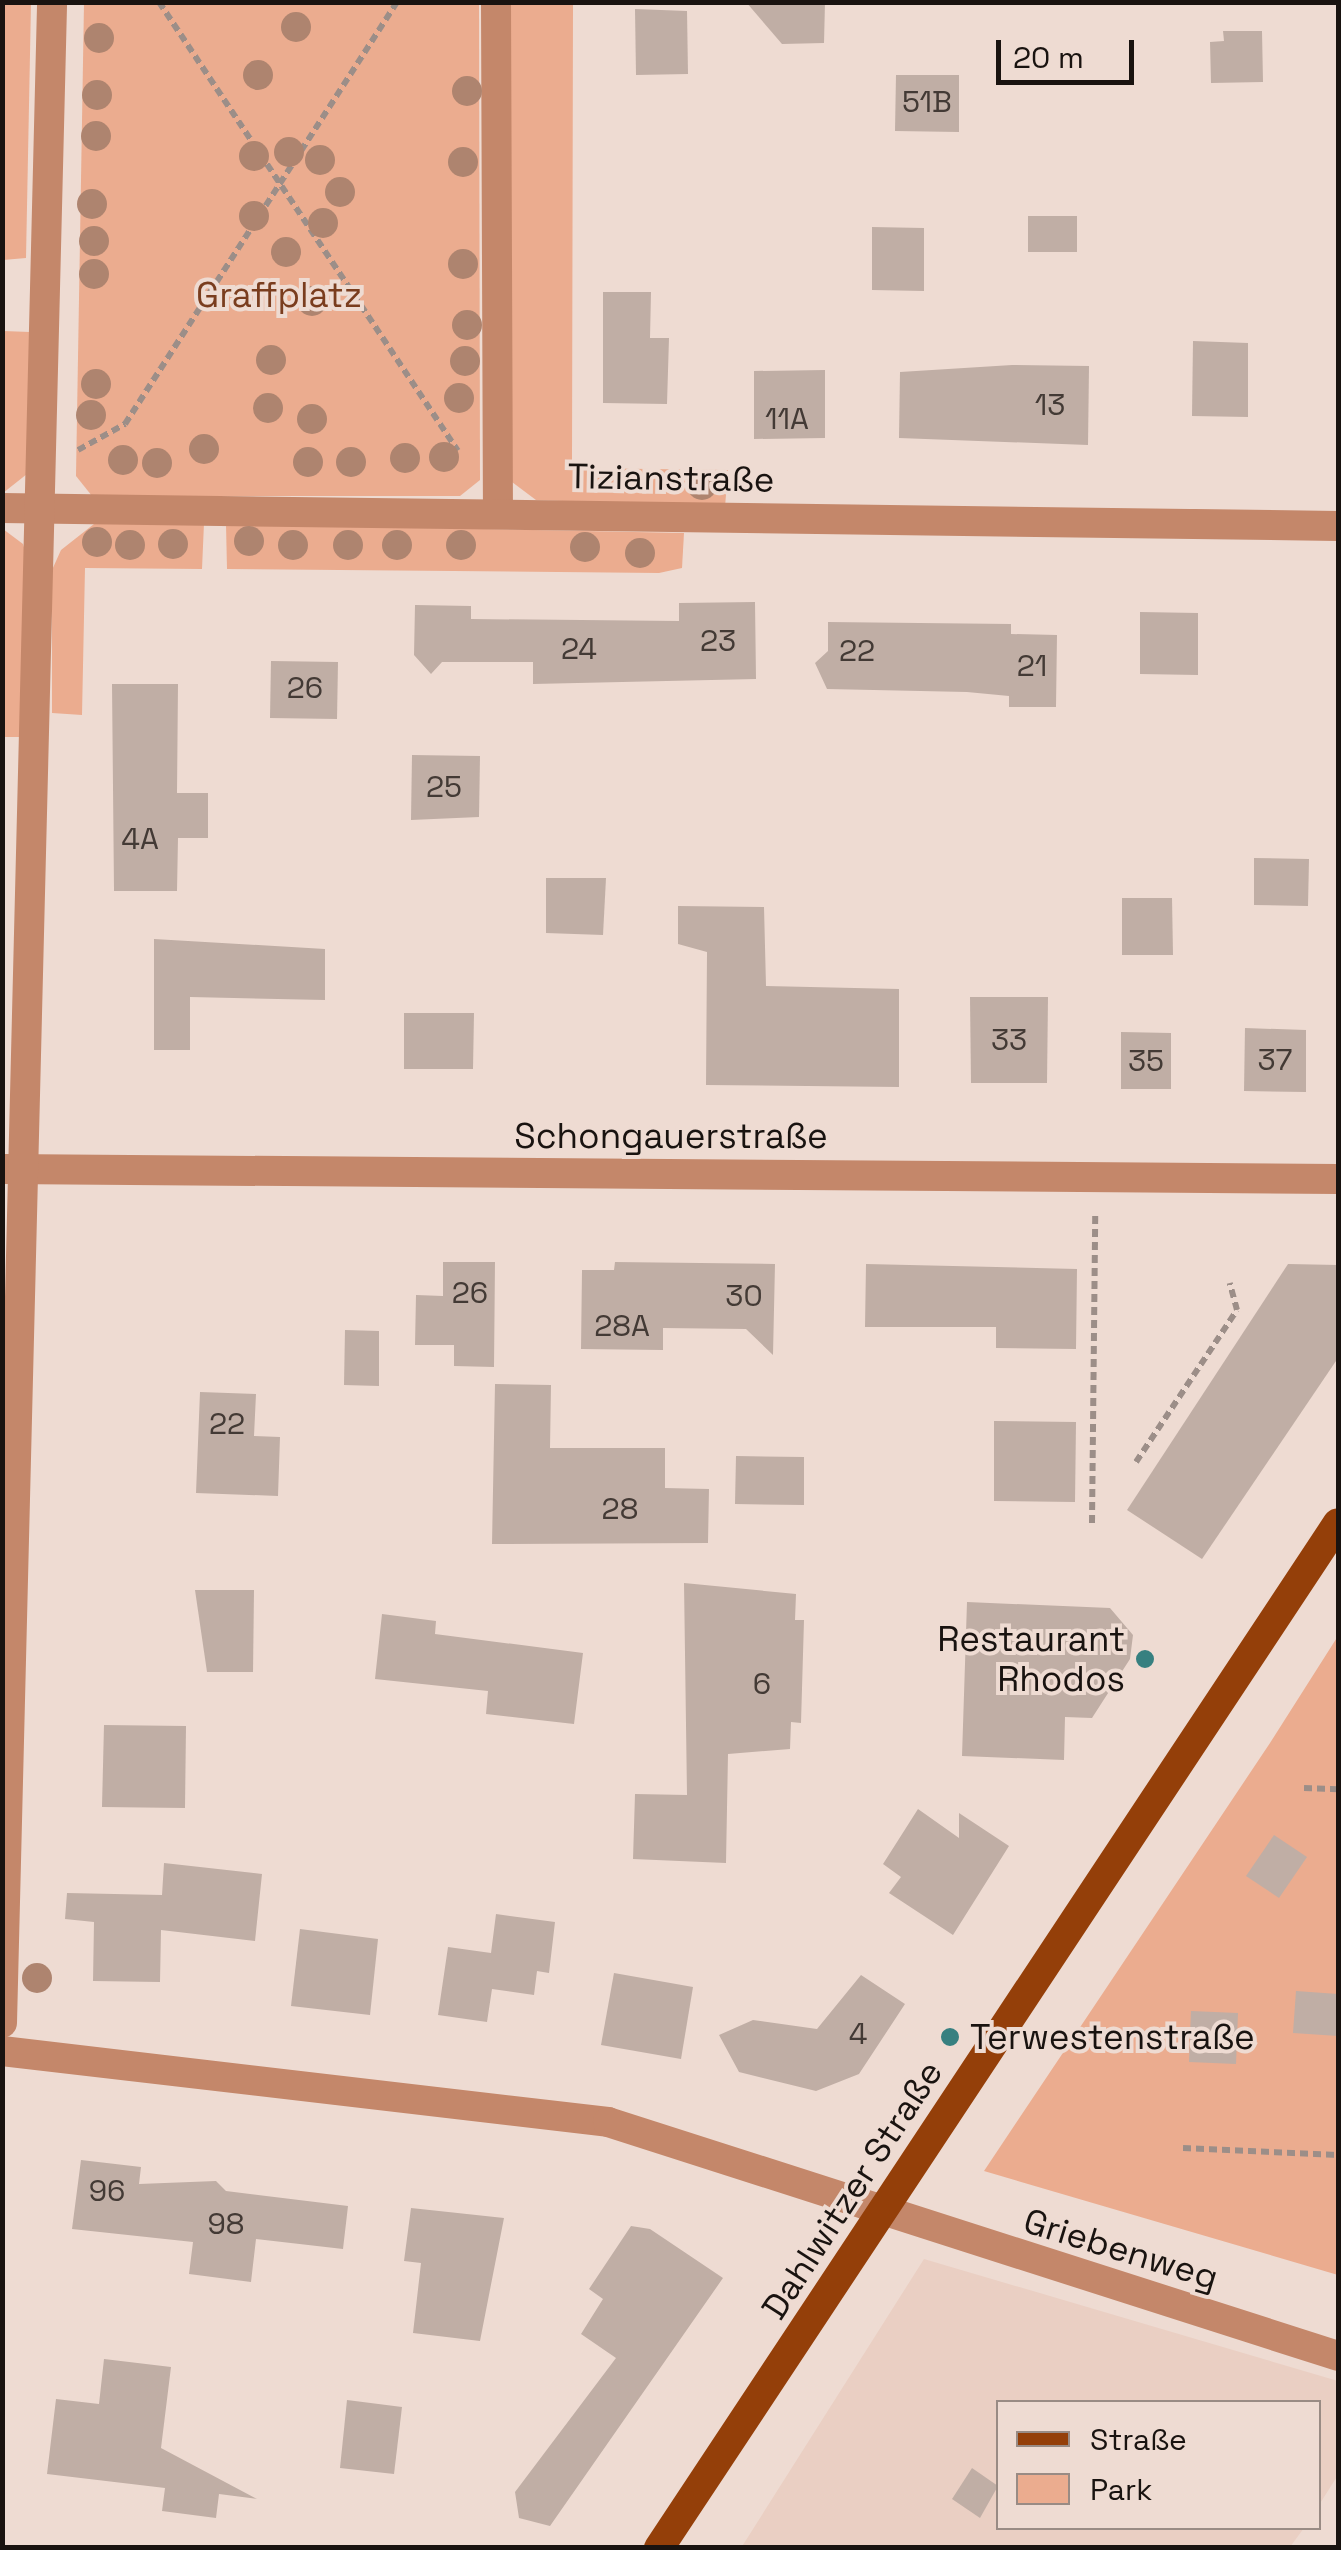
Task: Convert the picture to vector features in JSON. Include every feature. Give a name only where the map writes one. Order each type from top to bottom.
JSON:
[{"type":"main road","name":"Dahlwitzer Straße","points":[[659,2548],[1338,1523]]},
{"type":"street","points":[[2,2022],[12,1169],[43,508],[52,2]]},
{"type":"street","points":[[496,2],[498,512]]},
{"type":"street","name":"Tizianstraße","points":[[2,508],[1338,526]]},
{"type":"street","name":"Schongauerstraße","points":[[12,1169],[1338,1179]]},
{"type":"street","points":[[2,2051],[608,2122],[880,2214]]},
{"type":"street","name":"Griebenweg","points":[[880,2214],[1338,2356]]},
{"type":"path","points":[[159,2],[498,512]]},
{"type":"path","points":[[43,471],[125,424],[278,180],[398,2]]},
{"type":"path","points":[[1092,1523],[1096,1177]]},
{"type":"path","points":[[1136,1462],[1236,1310],[1230,1283]]},
{"type":"path","points":[[1304,1788],[1338,1789]]},
{"type":"path","points":[[1183,2148],[1338,2155]]},
{"type":"shaded area","points":[[924,2259],[1338,2381],[1338,2475],[1321,2502],[1321,2400],[996,2400],[996,2530],[1303,2530],[1290,2547],[741,2548]]},
{"type":"green space","points":[[3,2],[31,3],[26,258],[3,260]]},
{"type":"green space","name":"Graffplatz","points":[[84,3],[479,3],[480,480],[460,496],[92,496],[76,476]]},
{"type":"green space","points":[[510,3],[573,3],[572,468],[728,470],[725,507],[536,500],[512,482]]},
{"type":"green space","points":[[3,331],[30,332],[27,474],[3,493]]},
{"type":"green space","points":[[204,523],[202,569],[85,568],[82,715],[52,713],[52,570],[61,550],[94,524]]},
{"type":"green space","points":[[226,524],[684,533],[682,568],[659,573],[227,569]]},
{"type":"green space","points":[[3,529],[23,544],[30,567],[26,737],[3,737]]},
{"type":"green space","points":[[1338,1636],[1338,2275],[984,2171],[1270,1743]]},
{"type":"building","points":[[746,2],[825,2],[824,43],[782,44]]},
{"type":"building","points":[[635,9],[687,11],[688,74],[636,75]]},
{"type":"building","points":[[1223,31],[1262,31],[1263,82],[1211,83],[1210,42],[1224,41]]},
{"type":"building","points":[[896,75],[959,75],[959,132],[895,131]]},
{"type":"building","points":[[1028,216],[1077,216],[1077,252],[1028,252]]},
{"type":"building","points":[[872,227],[924,228],[924,291],[872,290]]},
{"type":"building","points":[[603,292],[651,292],[650,338],[669,338],[667,404],[603,403]]},
{"type":"building","points":[[1193,341],[1248,343],[1248,417],[1192,416]]},
{"type":"building","points":[[1012,365],[1089,366],[1088,445],[899,438],[900,372]]},
{"type":"building","points":[[825,370],[825,438],[754,439],[754,371]]},
{"type":"building","points":[[755,602],[756,679],[533,684],[533,662],[442,662],[431,674],[414,655],[415,605],[471,606],[471,619],[679,621],[679,603]]},
{"type":"building","points":[[1140,612],[1198,613],[1198,675],[1140,674]]},
{"type":"building","points":[[828,622],[1011,624],[1011,634],[1057,635],[1056,707],[1009,707],[1009,696],[967,692],[827,689],[815,663],[828,651]]},
{"type":"building","points":[[271,661],[338,662],[337,719],[270,718]]},
{"type":"building","points":[[112,684],[178,684],[177,793],[208,793],[208,838],[178,838],[177,891],[114,891]]},
{"type":"building","points":[[412,755],[480,756],[479,817],[411,820]]},
{"type":"building","points":[[1254,858],[1309,859],[1308,906],[1254,905]]},
{"type":"building","points":[[546,878],[606,878],[603,935],[546,933]]},
{"type":"building","points":[[1122,898],[1172,898],[1173,955],[1122,955]]},
{"type":"building","points":[[678,906],[764,907],[766,986],[899,989],[899,1087],[706,1085],[707,952],[678,944]]},
{"type":"building","points":[[154,939],[325,949],[325,1000],[190,997],[190,1050],[154,1050]]},
{"type":"building","points":[[970,997],[1048,997],[1047,1083],[971,1083]]},
{"type":"building","points":[[404,1013],[474,1013],[473,1069],[404,1069]]},
{"type":"building","points":[[1245,1028],[1306,1030],[1306,1092],[1244,1091]]},
{"type":"building","points":[[1121,1032],[1171,1033],[1171,1089],[1121,1089]]},
{"type":"building","points":[[443,1262],[495,1262],[494,1367],[454,1366],[454,1345],[415,1345],[416,1295],[443,1296]]},
{"type":"building","points":[[615,1262],[775,1264],[773,1355],[746,1329],[663,1328],[663,1350],[581,1349],[582,1270],[614,1270]]},
{"type":"building","points":[[866,1264],[1077,1269],[1076,1349],[996,1348],[996,1327],[865,1327]]},
{"type":"building","points":[[1288,1264],[1338,1265],[1338,1358],[1202,1559],[1127,1510]]},
{"type":"building","points":[[345,1330],[379,1331],[379,1386],[344,1385]]},
{"type":"building","points":[[495,1384],[551,1385],[550,1448],[665,1448],[665,1488],[709,1489],[708,1543],[492,1544]]},
{"type":"building","points":[[200,1392],[256,1394],[254,1436],[280,1437],[278,1496],[196,1493]]},
{"type":"building","points":[[994,1421],[1076,1422],[1075,1502],[994,1501]]},
{"type":"building","points":[[736,1456],[804,1457],[804,1505],[735,1504]]},
{"type":"building","points":[[684,1583],[796,1594],[795,1620],[804,1620],[801,1723],[791,1722],[790,1749],[728,1754],[726,1863],[633,1859],[635,1794],[687,1795]]},
{"type":"building","points":[[195,1590],[254,1590],[253,1672],[207,1672]]},
{"type":"building","points":[[967,1602],[1110,1608],[1133,1635],[1130,1659],[1092,1718],[1065,1717],[1064,1760],[962,1756]]},
{"type":"building","points":[[382,1614],[436,1621],[435,1634],[583,1653],[574,1724],[486,1714],[488,1691],[375,1679]]},
{"type":"building","points":[[104,1725],[186,1726],[185,1808],[102,1807]]},
{"type":"building","points":[[918,1809],[959,1838],[959,1813],[1009,1846],[953,1935],[889,1893],[901,1877],[883,1864]]},
{"type":"building","points":[[1274,1835],[1307,1857],[1279,1898],[1246,1876]]},
{"type":"building","points":[[164,1863],[262,1874],[255,1941],[161,1930],[160,1982],[93,1981],[94,1922],[65,1919],[67,1893],[162,1895]]},
{"type":"building","points":[[496,1914],[555,1922],[549,1973],[537,1971],[534,1995],[492,1989],[487,2022],[438,2015],[448,1947],[491,1953]]},
{"type":"building","points":[[300,1929],[378,1939],[370,2015],[291,2006]]},
{"type":"building","points":[[614,1973],[693,1987],[681,2059],[601,2045]]},
{"type":"building","points":[[861,1975],[905,2004],[859,2074],[816,2091],[739,2072],[719,2035],[753,2020],[817,2029]]},
{"type":"building","points":[[1296,1991],[1338,1994],[1338,2036],[1293,2033]]},
{"type":"building","points":[[1191,2011],[1238,2013],[1236,2064],[1189,2062]]},
{"type":"building","points":[[81,2160],[141,2167],[139,2184],[216,2181],[226,2191],[348,2206],[343,2249],[256,2239],[251,2282],[189,2274],[193,2242],[72,2229]]},
{"type":"building","points":[[411,2208],[504,2218],[480,2341],[413,2333],[421,2263],[404,2261]]},
{"type":"building","points":[[631,2226],[650,2229],[723,2278],[550,2526],[519,2518],[515,2492],[616,2358],[581,2334],[603,2299],[589,2289]]},
{"type":"building","points":[[104,2359],[171,2367],[161,2448],[257,2499],[219,2494],[216,2518],[162,2511],[165,2488],[47,2474],[56,2399],[99,2404]]},
{"type":"building","points":[[347,2400],[402,2407],[394,2474],[340,2468]]},
{"type":"building","points":[[972,2468],[996,2485],[980,2518],[952,2499]]},
{"type":"place","name":"Restaurant Rhodos","points":[[1145,1659]]},
{"type":"place","name":"Terwestenstraße","points":[[950,2037]]}]
